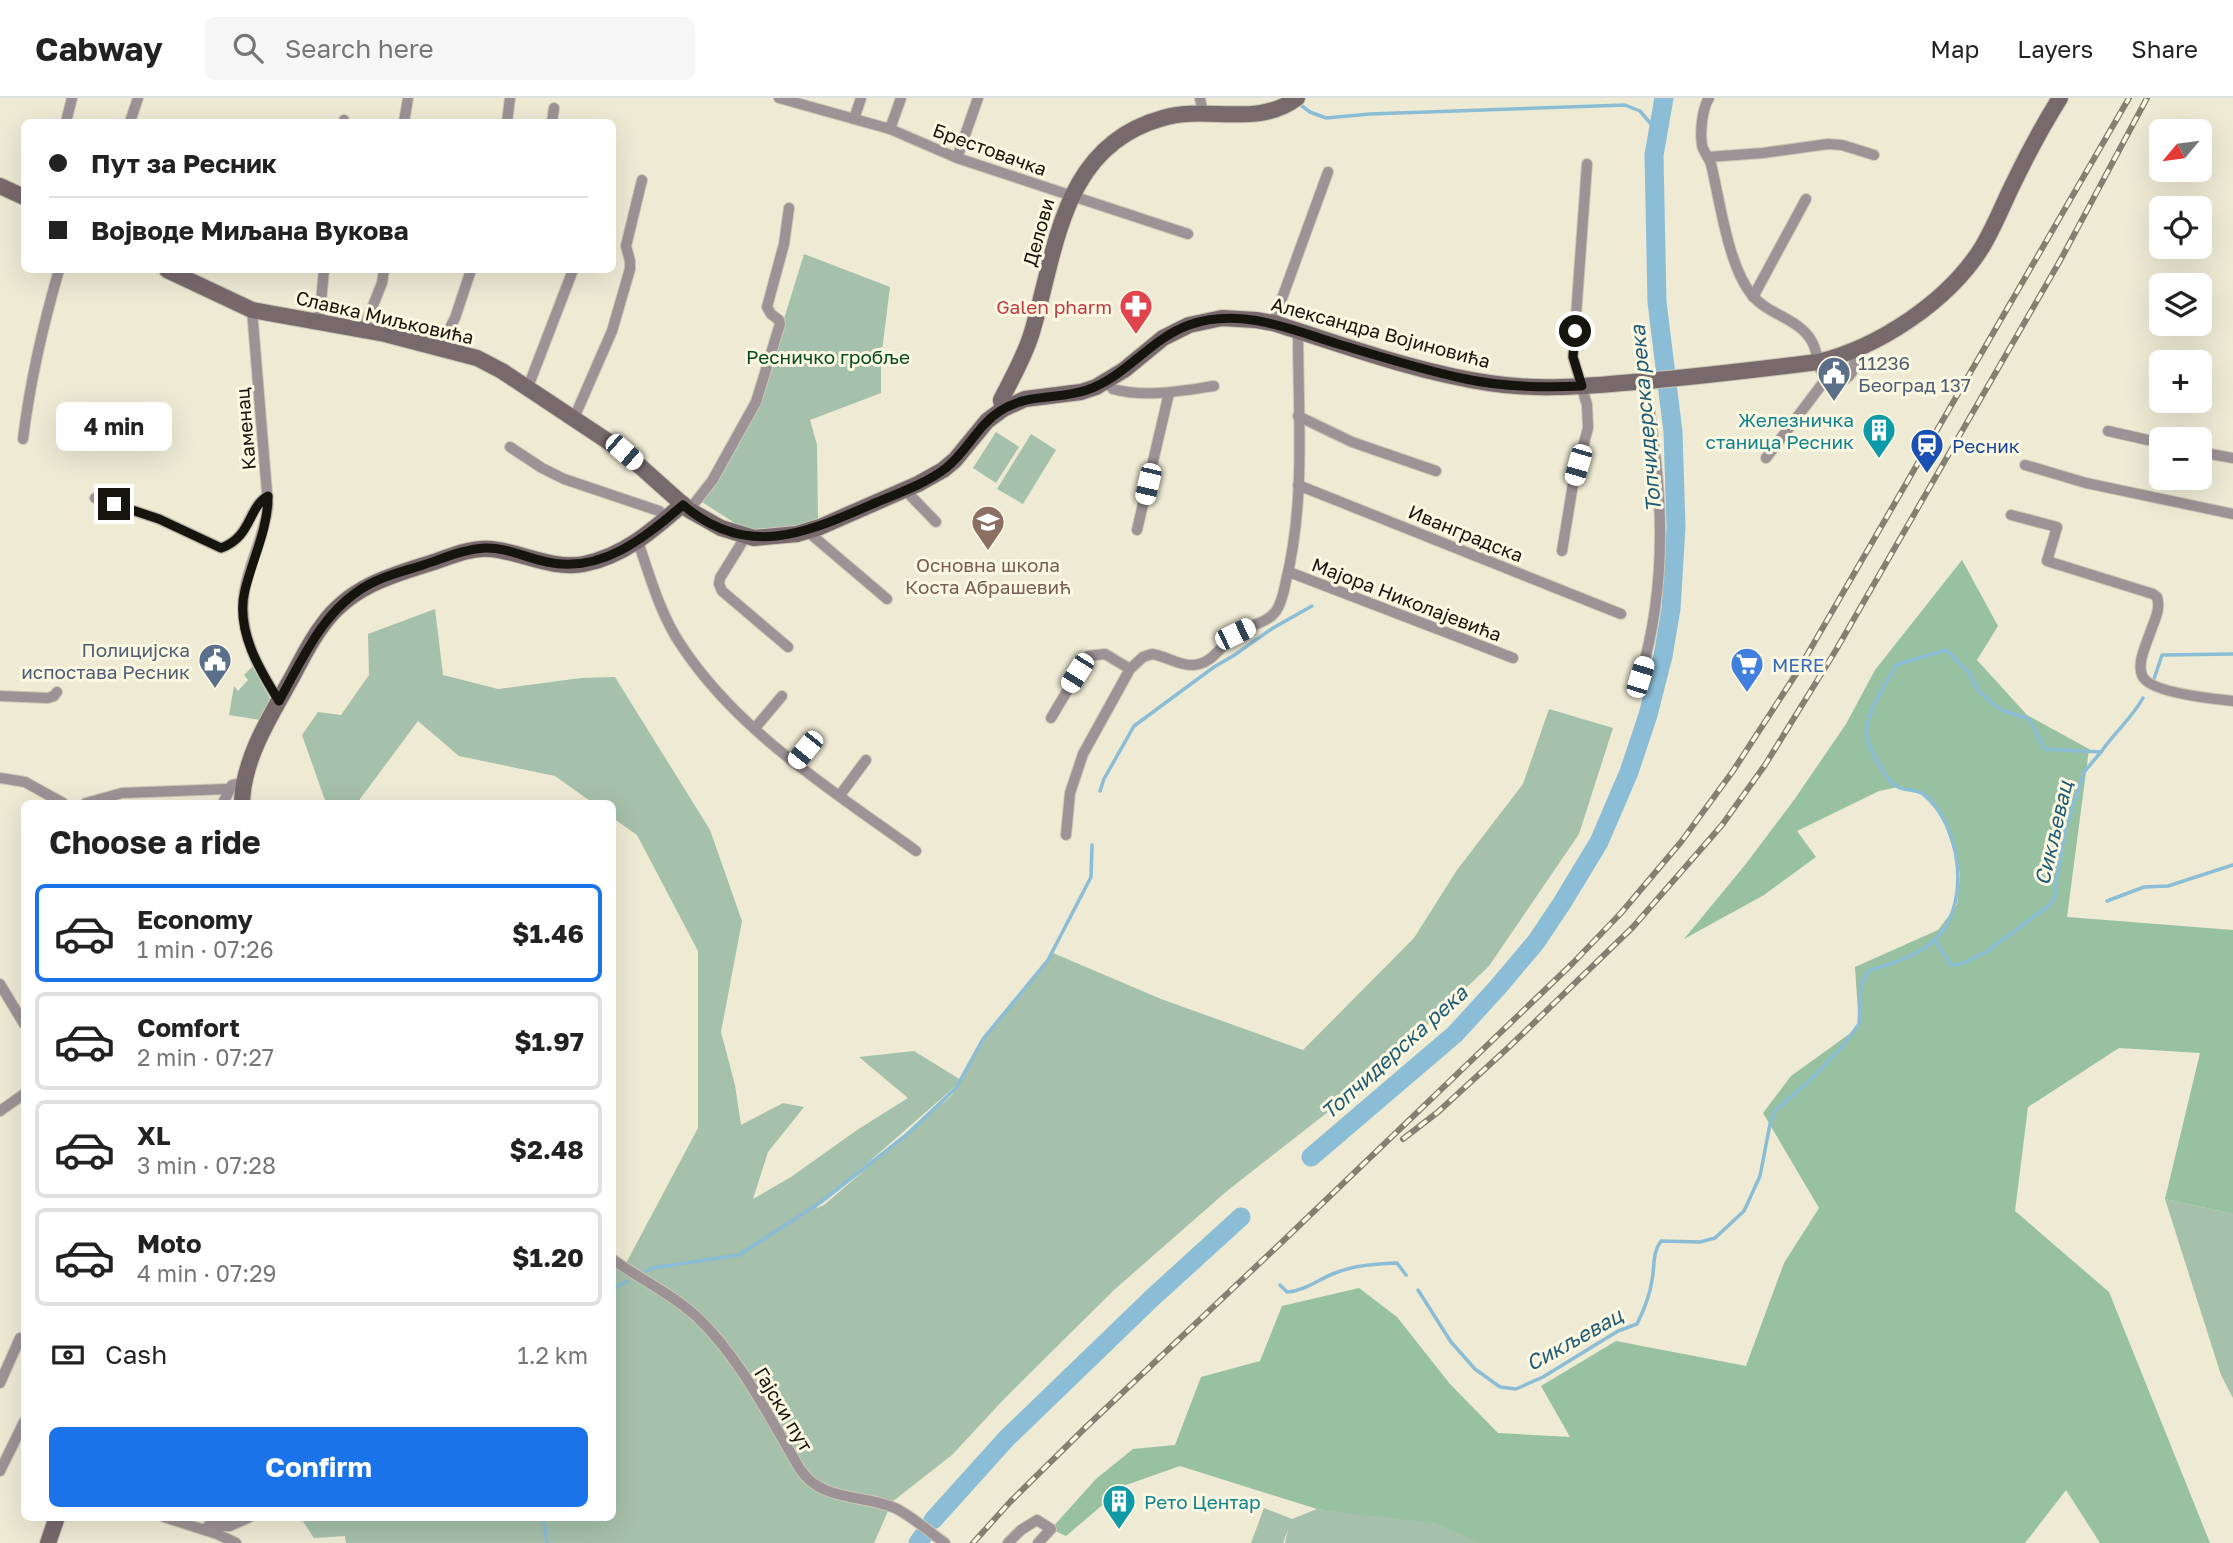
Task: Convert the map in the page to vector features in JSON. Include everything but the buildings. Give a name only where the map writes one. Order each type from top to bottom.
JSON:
[{"type":"street","points":[[67,119],[72,98]]},
{"type":"street","points":[[132,119],[138,98]]},
{"type":"street","points":[[404,119],[408,98]]},
{"type":"street","points":[[507,119],[510,98]]},
{"type":"street","points":[[854,118],[861,98]]},
{"type":"street","points":[[890,129],[901,98]]},
{"type":"street","points":[[957,158],[978,98]]},
{"type":"street","points":[[1709,98],[1705,109],[1703,149],[1708,157],[1743,283],[1762,306],[1807,335],[1815,348],[1826,379]]},
{"type":"street","name":"Александра Војиновића","points":[[1003,409],[1025,399],[1081,392],[1107,382],[1163,338],[1189,325],[1222,318],[1273,323],[1412,366],[1461,378],[1515,386],[1582,386],[1646,381],[1818,362],[1852,351],[1926,308],[1973,261],[2040,130],[2060,98]]},
{"type":"street","name":"Брестовачка","points":[[786,99],[890,129],[957,158],[1188,234]]},
{"type":"street","name":"Делови","points":[[1003,409],[1001,400],[1031,335],[1053,248],[1070,196],[1082,177],[1107,149],[1133,130],[1201,106],[1265,113],[1294,100]]},
{"type":"street","points":[[552,119],[554,108]]},
{"type":"street","points":[[1708,157],[1828,144],[1842,145],[1874,155]]},
{"type":"street","points":[[1562,551],[1573,484],[1588,428],[1587,405],[1573,357],[1587,164]]},
{"type":"street","points":[[1273,323],[1328,172]]},
{"type":"street","points":[[574,418],[620,306],[631,265],[626,246],[642,180]]},
{"type":"street","points":[[0,186],[21,196]]},
{"type":"street","points":[[1753,296],[1806,199]]},
{"type":"street","points":[[242,800],[250,761],[279,701],[329,617],[348,598],[381,579],[476,550],[492,549],[572,566],[604,558],[638,542],[667,518],[686,507],[712,481],[756,402],[780,324],[767,307],[789,208]]},
{"type":"street","points":[[23,439],[27,405],[58,273]]},
{"type":"street","name":"Славка Миљковића","points":[[173,273],[252,310],[363,330],[477,358],[528,387],[624,452],[686,507],[721,528],[746,536],[782,537],[807,531],[905,490],[943,470],[987,421],[1003,409]]},
{"type":"street","points":[[319,322],[324,273]]},
{"type":"street","points":[[363,330],[377,299],[383,273]]},
{"type":"street","points":[[440,347],[455,318],[470,273]]},
{"type":"street","points":[[528,387],[572,273]]},
{"type":"street","name":"Каменац","points":[[252,310],[268,496],[267,521],[244,593],[243,607],[245,627],[254,657],[279,701]]},
{"type":"street","points":[[1066,835],[1070,793],[1077,767],[1130,669],[1152,653],[1187,665],[1206,661],[1220,651],[1235,634],[1268,618],[1276,611],[1289,572],[1294,539],[1298,485],[1298,331]]},
{"type":"street","points":[[1826,379],[1840,382],[1851,375],[1855,364],[1852,351]]},
{"type":"street","points":[[1766,458],[1826,379]]},
{"type":"street","points":[[1640,677],[1648,651],[1657,601],[1660,520],[1651,409],[1646,381]]},
{"type":"street","points":[[1107,382],[1118,391],[1169,393],[1214,386]]},
{"type":"street","points":[[1138,530],[1169,393]]},
{"type":"street","points":[[1298,416],[1352,442],[1436,471]]},
{"type":"street","points":[[2108,431],[2149,440]]},
{"type":"street","points":[[510,447],[564,479],[659,511],[667,518]]},
{"type":"street","points":[[2212,454],[2233,458]]},
{"type":"street","points":[[2025,465],[2086,483],[2233,514]]},
{"type":"street","name":"Иванградска","points":[[1298,485],[1621,614]]},
{"type":"street","points":[[905,490],[936,522]]},
{"type":"street","points":[[95,498],[159,519],[221,548],[236,541],[263,499],[268,496]]},
{"type":"street","points":[[2011,515],[2057,527],[2047,561],[2153,594],[2159,604],[2141,664],[2144,680],[2167,690],[2233,701]]},
{"type":"street","points":[[807,531],[887,599]]},
{"type":"street","points":[[746,536],[719,584],[722,591],[788,647]]},
{"type":"street","points":[[638,542],[657,597],[682,646],[726,701],[796,762],[916,851]]},
{"type":"street","name":"Мајора Николајевића","points":[[1289,572],[1513,658]]},
{"type":"street","points":[[1051,718],[1088,656],[1105,654],[1130,669]]},
{"type":"street","points":[[0,696],[48,698],[57,692]]},
{"type":"street","points":[[755,727],[782,696]]},
{"type":"street","points":[[796,762],[814,739]]},
{"type":"street","points":[[839,795],[866,760]]},
{"type":"street","points":[[0,778],[25,782],[58,800]]},
{"type":"street","points":[[97,800],[122,793],[228,789],[238,782],[244,782]]},
{"type":"street","points":[[224,800],[228,789]]},
{"type":"street","points":[[0,984],[21,1019]]},
{"type":"street","points":[[0,1111],[21,1096]]},
{"type":"street","name":"Гајски пут","points":[[616,1262],[682,1305],[715,1336],[755,1392],[809,1480],[830,1493],[896,1508],[945,1543]]},
{"type":"street","points":[[0,1383],[19,1338]]},
{"type":"street","points":[[0,1471],[21,1428]]},
{"type":"street","points":[[1008,1543],[1029,1523],[1037,1520],[1051,1529],[1038,1543]]},
{"type":"street","points":[[48,1543],[56,1521]]},
{"type":"street","points":[[175,1521],[236,1543]]},
{"type":"street","points":[[194,1528],[230,1526],[241,1521]]},
{"type":"green space","name":"Ресничко гробље","points":[[804,254],[890,287],[881,359],[881,393],[810,420],[817,445],[818,520],[800,526],[747,531],[702,502],[759,400]]},
{"type":"green space","points":[[996,432],[1019,447],[996,483],[973,468]]},
{"type":"green space","points":[[1031,434],[1056,450],[1023,504],[997,489]]},
{"type":"green space","points":[[1962,560],[1998,626],[1977,660],[2027,715],[2089,749],[2067,917],[2233,930],[2233,1214],[2165,1199],[2200,1053],[2119,1048],[2028,1107],[2015,1211],[2109,1292],[2210,1543],[2100,1543],[2066,1490],[2025,1543],[1481,1543],[1434,1523],[1317,1509],[1180,1466],[1126,1485],[1066,1536],[1051,1529],[1096,1479],[1133,1449],[1175,1445],[1201,1377],[1260,1361],[1282,1306],[1359,1288],[1397,1317],[1450,1384],[1498,1433],[1570,1437],[1541,1386],[1616,1341],[1746,1366],[1784,1263],[1819,1208],[1763,1113],[1791,1076],[1859,1027],[1855,967],[1938,930],[1957,905],[1960,875],[1958,863],[1942,816],[1922,793],[1898,787],[1879,791],[1797,831],[1816,857],[1764,895],[1684,939],[1794,800],[1846,724],[1875,670]]},
{"type":"green space","points":[[435,609],[443,675],[498,689],[581,678],[615,677],[710,830],[742,921],[721,1032],[735,1085],[741,1125],[783,1103],[804,1107],[768,1152],[753,1199],[791,1177],[908,1098],[859,1057],[914,1051],[961,1080],[983,1039],[1053,953],[1161,999],[1303,1050],[1414,938],[1457,870],[1523,784],[1549,709],[1613,728],[1579,834],[1489,966],[1374,1076],[1227,1191],[1114,1290],[1005,1398],[952,1455],[892,1502],[874,1543],[346,1543],[345,1536],[314,1538],[303,1521],[616,1521],[616,1260],[624,1267],[698,1128],[698,951],[637,835],[616,820],[616,800],[589,800],[555,776],[459,756],[418,721],[360,800],[325,800],[302,735],[318,712],[341,715],[369,675],[368,634]],"holes":[[[959,1083],[952,1095],[824,1205],[815,1209]]]},
{"type":"green space","points":[[253,666],[271,701],[261,720],[229,715],[234,686],[238,691],[248,680],[244,675]]},
{"type":"green space","points":[[2165,1199],[2233,1214],[2233,1398],[2221,1375]]},
{"type":"green space","points":[[1264,1508],[1292,1519],[1317,1509],[1419,1517],[1485,1543],[1285,1543],[1288,1530],[1283,1543],[1251,1543]]},
{"type":"waterway","name":"Топчидерска река","points":[[1311,1157],[1455,1034],[1536,942],[1599,842],[1629,772],[1648,715],[1663,656],[1671,609],[1676,527],[1673,432],[1657,302],[1654,155],[1664,98]]},
{"type":"waterway","points":[[1298,103],[1310,112],[1326,118],[1625,105],[1640,111],[1658,132]]},
{"type":"waterway","points":[[1100,791],[1134,726],[1214,667],[1312,606]]},
{"type":"waterway","name":"Сикљевац","points":[[1418,1290],[1451,1342],[1475,1369],[1500,1387],[1516,1389],[1543,1377],[1618,1331],[1637,1324],[1648,1297],[1655,1255],[1661,1241],[1700,1242],[1715,1238],[1744,1211],[1760,1176],[1771,1119],[1776,1110],[1841,1048],[1859,1024],[1861,984],[1869,971],[1907,958],[1932,942],[1949,920],[1955,902],[1957,862],[1946,823],[1936,807],[1923,794],[1893,784],[1875,758],[1867,738],[1868,721],[1896,665],[1946,650],[1969,673],[1978,691],[2001,710],[2029,719],[2045,749],[2101,752],[2143,698]]},
{"type":"waterway","name":"Сикљевац","points":[[2154,679],[2162,655],[2233,654]]},
{"type":"waterway","name":"Сикљевац","points":[[1935,940],[1951,965],[1961,964],[1986,952],[2050,905],[2056,894],[2066,827],[2084,772],[2101,752]]},
{"type":"waterway","points":[[646,1271],[739,1255],[821,1202],[905,1136],[956,1088],[983,1039],[1048,960],[1091,877],[1092,845]]},
{"type":"waterway","points":[[2107,901],[2144,887],[2168,886],[2233,865]]},
{"type":"waterway","name":"Топчидерска река","points":[[933,1520],[1006,1439],[1152,1298],[1241,1217]]},
{"type":"waterway","name":"Сикљевац","points":[[1280,1285],[1287,1292],[1294,1291],[1343,1270],[1381,1264],[1397,1263],[1406,1275]]},
{"type":"waterway","points":[[616,1287],[628,1281]]},
{"type":"waterway","points":[[544,1521],[547,1543]]},
{"type":"waterway","name":"Топчидерска река","points":[[918,1543],[923,1536]]},
{"type":"railway","points":[[973,1543],[1084,1429],[1573,963],[1621,913],[1681,842],[1733,771],[1796,674],[2129,98]]},
{"type":"railway","points":[[1403,1139],[1438,1112],[1510,1046],[1633,927],[1722,825],[1765,765],[1836,650],[2061,259],[2147,98]]},
{"type":"place","name":"Galen pharm","points":[[1136,336]]},
{"type":"place","name":"11236 Београд 137","points":[[1834,403]]},
{"type":"place","name":"Железничка станица Ресник","points":[[1879,460]]},
{"type":"place","name":"Ресник","points":[[1927,475]]},
{"type":"place","name":"Основна школа Коста Абрашевић","points":[[988,552]]},
{"type":"place","name":"Полицијска испостава Ресник","points":[[215,690]]},
{"type":"place","name":"MERE","points":[[1747,694]]},
{"type":"place","name":"Рето Центар","points":[[1119,1531]]},
{"type":"route","points":[[114,504],[159,519],[221,548],[236,541],[263,499],[268,496],[267,521],[244,593],[243,607],[254,657],[279,701],[329,617],[357,591],[381,579],[485,548],[551,563],[572,566],[583,564],[604,558],[638,542],[683,505],[721,528],[754,538],[782,537],[820,527],[905,490],[943,470],[955,460],[987,421],[1013,403],[1096,387],[1124,370],[1172,332],[1201,321],[1240,318],[1273,323],[1412,366],[1461,378],[1544,388],[1582,386],[1574,365],[1575,331]]}]
